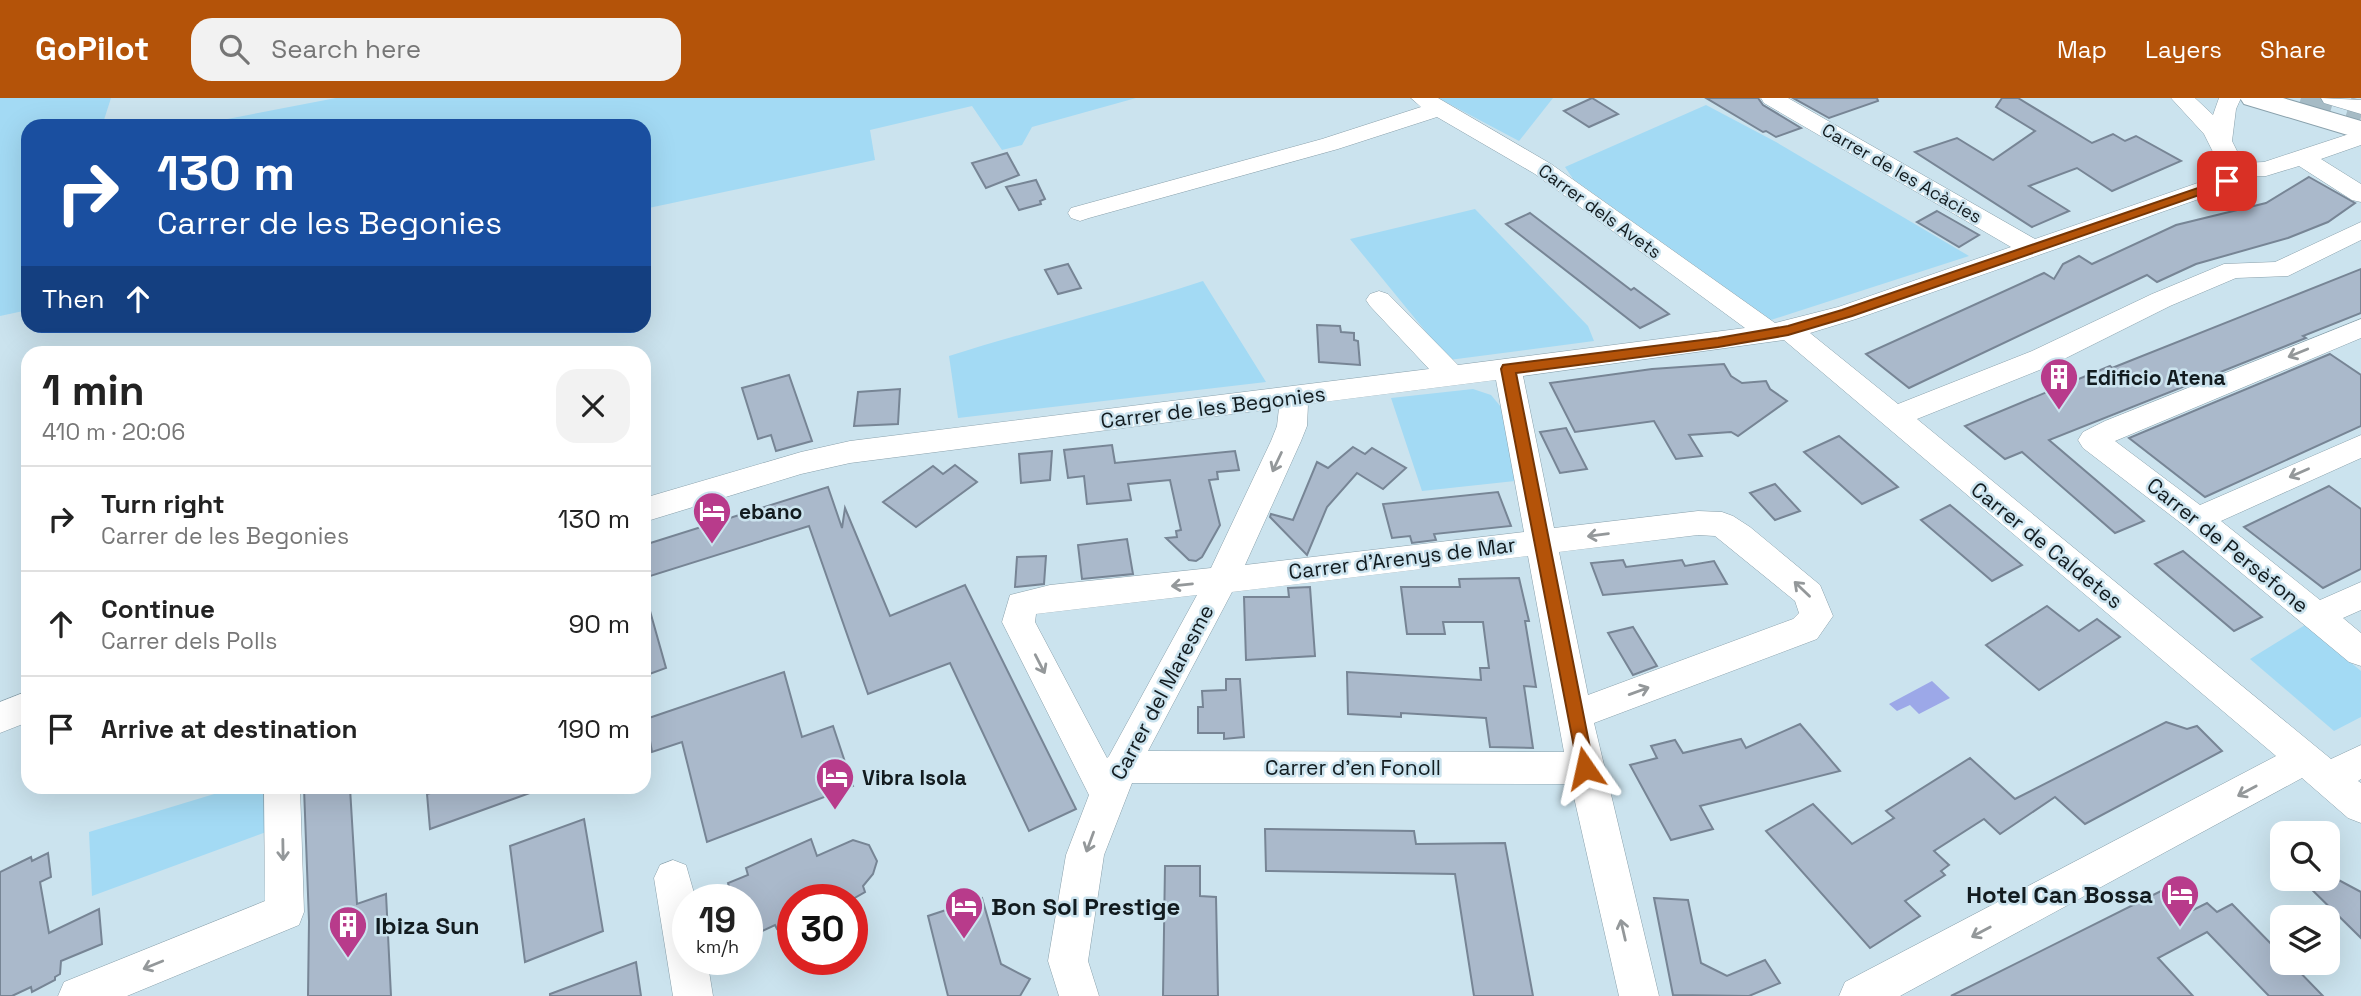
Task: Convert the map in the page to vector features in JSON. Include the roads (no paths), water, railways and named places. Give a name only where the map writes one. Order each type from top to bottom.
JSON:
[{"type":"highway","points":[[2254,98],[2343,139]]},
{"type":"street","name":"Carrer de les Acàcies","points":[[1772,98],[2032,248]]},
{"type":"street","points":[[2182,98],[2202,115],[2221,139],[2234,170],[2266,169],[2303,158],[2343,139],[2361,164]]},
{"type":"street","points":[[2221,139],[2225,109],[2230,98]]},
{"type":"street","points":[[2332,98],[2361,107]]},
{"type":"street","points":[[1080,213],[1330,144],[1432,103]]},
{"type":"street","name":"Carrer dels Avets","points":[[1432,103],[1543,169],[1780,332]]},
{"type":"street","points":[[2303,158],[2361,195]]},
{"type":"street","name":"Carrer de les Begonies","points":[[651,508],[801,463],[850,452],[1294,397],[1780,332],[1860,309],[2214,187],[2227,181],[2234,170]]},
{"type":"street","points":[[1892,418],[2042,358],[2161,300],[2221,275],[2234,270],[2279,270],[2361,230]]},
{"type":"street","points":[[1380,300],[1451,376]]},
{"type":"street","name":"Carrer de Persèfone","points":[[2361,327],[2115,428],[2093,440],[2197,519],[2361,652]]},
{"type":"street","name":"Carrer de Caldetes","points":[[1780,332],[1892,418],[2361,806]]},
{"type":"street","points":[[1508,369],[1585,768],[1639,996]]},
{"type":"street","name":"Carrer del Maresme","points":[[1079,996],[1068,961],[1085,855],[1114,780],[1222,580],[1286,441],[1292,426],[1294,397]]},
{"type":"street","points":[[2197,519],[2361,446]]},
{"type":"street","name":"Carrer d'Arenys de Mar","points":[[1114,780],[1018,622],[1022,604],[1051,598],[1698,523],[1722,524],[1809,594],[1818,616],[1805,629],[1575,715]]},
{"type":"street","points":[[2316,616],[2361,595]]},
{"type":"street","points":[[1859,996],[2318,768],[2361,761]]},
{"type":"street","name":"Carrer d'en Fonoll","points":[[1114,780],[1585,768]]},
{"type":"street","points":[[78,996],[194,943],[285,912],[282,794]]},
{"type":"street","points":[[673,878],[693,996]]},
{"type":"tunnel","points":[[2301,98],[2361,117]]},
{"type":"place","name":"Edificio Atena","points":[[2059,411]]},
{"type":"place","name":"ebano","points":[[712,545]]},
{"type":"place","name":"Vibra Isola","points":[[835,811]]},
{"type":"place","name":"Hotel Can Bossa","points":[[2180,928]]},
{"type":"place","name":"Bon Sol Prestige","points":[[964,940]]},
{"type":"place","name":"Ibiza Sun","points":[[348,959]]}]
